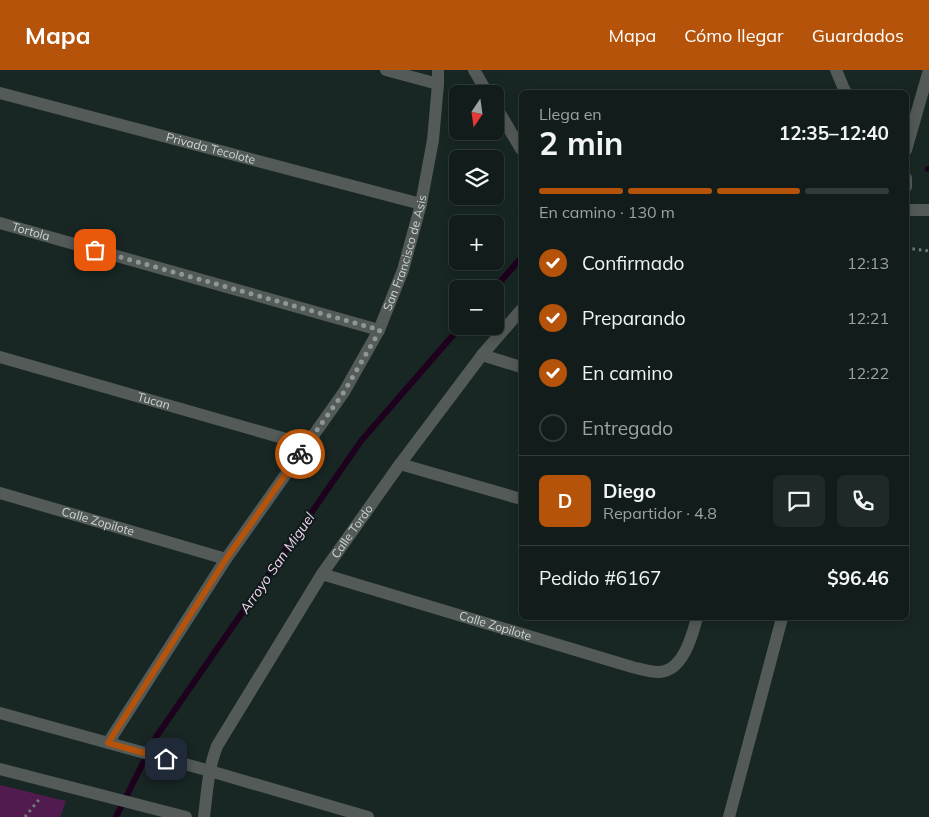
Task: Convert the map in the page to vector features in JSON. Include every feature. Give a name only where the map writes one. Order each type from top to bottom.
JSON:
[{"type":"street","points":[[386,70],[438,84]]},
{"type":"street","name":"San Francisco de Asis","points":[[112,744],[226,559],[344,392],[380,330],[403,270],[421,204],[433,140],[438,70]]},
{"type":"street","points":[[474,70],[483,85]]},
{"type":"street","points":[[836,70],[845,90]]},
{"type":"street","points":[[909,140],[929,70]]},
{"type":"street","name":"Privada Tecolote","points":[[1,97],[421,204]]},
{"type":"street","points":[[504,120],[519,146]]},
{"type":"street","points":[[909,210],[929,210]]},
{"type":"street","name":"Tortola","points":[[0,224],[380,330]]},
{"type":"street","name":"Calle Tordo","points":[[204,817],[205,770],[225,732],[322,574],[400,464],[482,355],[519,312]]},
{"type":"street","points":[[482,355],[519,366]]},
{"type":"street","name":"Tucan","points":[[0,357],[307,445]]},
{"type":"street","points":[[400,464],[519,498]]},
{"type":"street","name":"Calle Zopilote","points":[[0,493],[226,559]]},
{"type":"street","name":"Calle Zopilote","points":[[322,574],[632,667],[652,671],[661,672],[669,670],[676,665],[686,650],[696,620]]},
{"type":"street","points":[[729,817],[781,620]]},
{"type":"street","points":[[0,713],[368,817]]},
{"type":"street","points":[[0,769],[183,816]]},
{"type":"path","points":[[909,248],[929,251]]},
{"type":"path","points":[[25,817],[52,782]]},
{"type":"shaded area","points":[[0,785],[66,801],[60,817],[0,817]]},
{"type":"waterway","name":"Arroyo San Miguel","points":[[502,280],[519,260]]},
{"type":"waterway","name":"Arroyo San Miguel","points":[[116,817],[156,737],[361,441],[453,335]]},
{"type":"way so far","points":[[95,250],[380,330],[344,392],[300,454]]},
{"type":"route","points":[[166,759],[108,743],[226,559],[300,454]]}]
